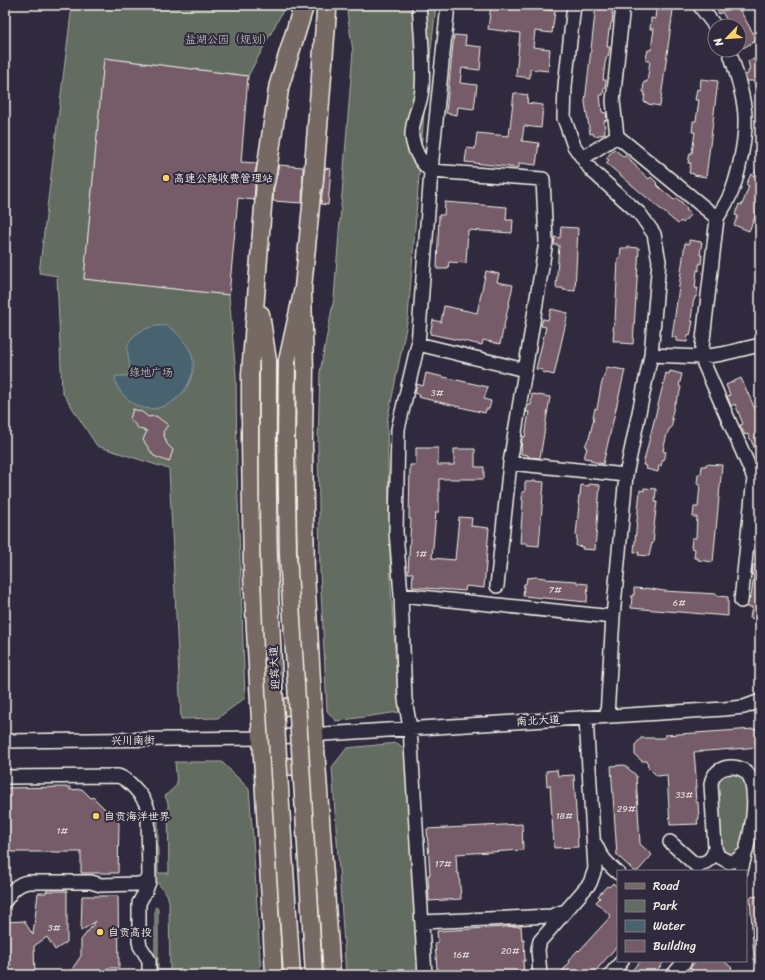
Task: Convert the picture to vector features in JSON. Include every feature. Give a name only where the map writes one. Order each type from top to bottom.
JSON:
[{"type":"highway","points":[[265,181],[279,86],[304,5]]},
{"type":"highway","points":[[314,185],[327,5]]},
{"type":"main road","points":[[265,181],[250,374],[250,445],[252,576],[274,975]]},
{"type":"main road","points":[[314,185],[303,288],[306,371],[304,442],[306,574],[315,734],[332,975]]},
{"type":"main road","name":"迎宾大道","points":[[257,285],[268,361],[269,558],[292,975]]},
{"type":"main road","name":"迎宾大道","points":[[303,288],[287,361],[286,438],[288,556],[314,975]]},
{"type":"main road","points":[[258,681],[260,689],[266,699],[271,704],[284,708],[299,703],[305,697],[312,678]]},
{"type":"main road","points":[[264,795],[267,782],[271,775],[276,770],[285,766],[292,766],[305,771],[315,784],[320,795]]},
{"type":"street","points":[[419,5],[422,90],[414,120],[412,137],[417,155],[425,166],[431,171],[543,179],[546,242],[510,463],[498,586]]},
{"type":"street","points":[[425,975],[410,728],[405,700],[401,595],[396,531],[398,429],[418,344],[431,171],[448,5]]},
{"type":"street","points":[[574,5],[565,86],[564,118],[574,146],[591,170],[640,214],[654,234],[659,262],[651,355],[626,475],[613,617],[607,716]]},
{"type":"street","points":[[623,5],[613,101],[617,136],[717,218]]},
{"type":"street","points":[[699,5],[709,18]]},
{"type":"street","points":[[732,58],[737,72],[745,108],[744,141],[739,166],[731,192],[717,218],[701,357],[754,478],[741,601]]},
{"type":"street","points":[[583,158],[617,136]]},
{"type":"street","points":[[418,344],[525,370]]},
{"type":"street","points":[[651,355],[701,357],[722,354],[760,345]]},
{"type":"street","points":[[510,463],[626,475]]},
{"type":"street","points":[[401,595],[613,617]]},
{"type":"street","name":"南北大道","points":[[315,734],[724,709],[744,707],[760,701]]},
{"type":"street","points":[[586,718],[595,869],[590,883]]},
{"type":"street","name":"兴川南街","points":[[5,741],[261,738],[315,734]]},
{"type":"street","points":[[741,870],[753,818],[752,783],[746,772],[737,768],[720,769],[716,772],[711,784],[715,848],[718,856],[729,862],[737,860],[745,853]]},
{"type":"street","points":[[5,777],[118,776],[126,780],[145,802],[148,810],[149,878],[148,885],[140,899],[138,906]]},
{"type":"street","points":[[594,839],[599,853],[617,872]]},
{"type":"street","points":[[670,842],[701,870]]},
{"type":"street","points":[[692,862],[702,864],[712,858],[715,848]]},
{"type":"street","points":[[538,949],[542,937],[596,875],[605,870],[617,873]]},
{"type":"street","points":[[5,901],[15,888],[28,882],[91,882],[101,885],[141,884],[146,882],[149,878]]},
{"type":"street","points":[[129,884],[134,887],[137,892],[139,941],[140,946],[149,960],[149,975]]},
{"type":"street","points":[[422,922],[551,916],[566,910]]},
{"type":"street","points":[[526,917],[535,925],[540,975]]},
{"type":"street","points":[[610,975],[621,962]]},
{"type":"street","points":[[673,975],[684,962]]},
{"type":"green space","name":"绿地广场","points":[[72,5],[286,5],[248,76],[104,58],[84,279],[229,295],[236,375],[237,472],[245,698],[218,718],[181,719],[169,469],[97,446],[62,392],[57,276],[39,273]]},
{"type":"green space","points":[[346,5],[436,5],[424,112],[408,318],[387,422],[391,589],[399,712],[336,721],[327,711],[320,571],[318,442],[320,372],[334,298],[353,51]]},
{"type":"green space","points":[[397,743],[404,748],[406,752],[421,975],[346,975],[332,767],[347,748]]},
{"type":"green space","points":[[175,762],[222,762],[249,789],[261,975],[163,975],[162,972],[155,972],[156,907],[158,909],[158,970],[170,970],[169,901],[167,894],[155,880],[154,810],[158,811],[158,873],[169,873],[168,803],[165,796],[177,785]]},
{"type":"green space","points":[[738,770],[747,777],[751,815],[743,851],[735,858],[720,853],[714,784],[719,773]]},
{"type":"water","points":[[155,326],[167,326],[179,336],[185,343],[192,356],[193,370],[189,383],[181,394],[170,403],[157,408],[143,408],[130,401],[122,393],[116,384],[115,376],[128,376],[130,368],[127,349],[131,339],[145,329]]},
{"type":"building","points":[[491,5],[538,5],[538,9],[555,11],[552,33],[535,31],[533,47],[550,49],[548,71],[530,69],[530,78],[516,76],[520,33],[488,29]]},
{"type":"building","points":[[596,5],[613,5],[613,14],[610,30],[609,29],[607,47],[610,47],[605,63],[603,80],[606,80],[605,89],[604,88],[603,95],[600,95],[602,112],[606,113],[607,120],[604,121],[605,134],[594,136],[593,133],[590,134],[585,102]]},
{"type":"building","points":[[714,5],[737,5],[744,18],[725,18],[722,12],[719,14]]},
{"type":"building","points":[[656,8],[673,10],[660,106],[644,102],[645,92],[643,92],[644,82],[647,82],[650,61],[646,61],[646,58],[648,50],[651,50],[654,29],[650,29],[651,18],[655,19]]},
{"type":"building","points":[[747,22],[757,40],[747,46]]},
{"type":"building","points":[[454,35],[466,36],[465,45],[482,47],[480,70],[462,68],[460,83],[477,85],[474,109],[458,107],[457,115],[446,113]]},
{"type":"building","points":[[760,57],[760,95],[757,95],[754,81],[747,81],[745,75],[748,74],[748,71],[750,70],[748,61]]},
{"type":"building","name":"高速公路收费管理站","points":[[104,58],[248,76],[241,162],[257,163],[254,179],[254,200],[238,198],[229,295],[84,279]]},
{"type":"building","points":[[701,79],[718,81],[706,177],[689,173],[691,163],[688,163],[690,153],[692,153],[695,132],[692,132],[693,121],[696,121],[699,100],[695,100],[697,89],[700,90]]},
{"type":"building","points":[[514,93],[528,95],[527,103],[543,105],[541,128],[524,126],[522,141],[539,143],[536,165],[519,163],[519,168],[465,162],[467,148],[475,149],[477,133],[509,136]]},
{"type":"building","points":[[614,149],[632,161],[631,162],[649,179],[651,177],[661,189],[674,200],[676,198],[683,203],[682,204],[687,208],[686,210],[691,214],[683,223],[681,221],[678,224],[606,163],[609,160],[606,158]]},
{"type":"building","points":[[760,161],[760,205],[749,231],[734,225],[738,216],[735,215],[739,204],[742,205],[749,186],[746,185],[751,174],[754,176]]},
{"type":"building","points":[[279,165],[303,167],[302,203],[273,201],[274,187]]},
{"type":"building","points":[[325,168],[331,169],[328,205],[321,204]]},
{"type":"building","points":[[445,202],[507,207],[506,220],[513,220],[512,233],[468,230],[466,263],[449,262],[448,269],[437,269],[439,215],[444,215]]},
{"type":"building","points":[[561,227],[578,228],[575,291],[556,288],[559,245],[554,245],[555,237],[560,238]]},
{"type":"building","points":[[689,240],[702,242],[700,255],[702,255],[701,264],[699,264],[699,271],[697,270],[695,288],[698,288],[693,303],[691,321],[693,321],[690,336],[688,335],[687,342],[676,341],[676,337],[672,337],[685,243],[689,244]]},
{"type":"building","points":[[621,248],[639,248],[633,344],[613,341],[618,258],[620,258]]},
{"type":"building","points":[[486,271],[499,274],[497,282],[513,285],[500,344],[483,340],[482,345],[430,334],[433,320],[441,322],[444,306],[477,313]]},
{"type":"building","points":[[551,309],[568,313],[554,375],[542,372],[543,370],[536,369],[546,327],[541,326],[543,319],[548,320]]},
{"type":"building","points":[[607,367],[625,370],[603,464],[584,458],[587,448],[585,447],[589,439],[595,408],[597,409],[601,386]]},
{"type":"building","points":[[670,371],[682,374],[679,386],[681,387],[679,396],[675,402],[671,419],[673,419],[671,428],[667,434],[663,451],[666,452],[664,460],[663,459],[661,466],[659,465],[658,472],[646,469],[647,466],[643,465],[666,373],[669,374]]},
{"type":"building","points":[[426,373],[488,387],[484,399],[491,401],[489,409],[486,409],[485,413],[418,397],[419,394],[415,393],[417,384],[423,386]]},
{"type":"building","points":[[741,378],[760,420],[760,460],[748,434],[745,435],[740,425],[743,424],[735,404],[731,406],[727,396],[730,395],[726,385]]},
{"type":"building","points":[[532,394],[550,397],[540,458],[528,457],[528,455],[521,454],[522,436],[525,437],[529,412],[526,412],[528,405],[531,405]]},
{"type":"building","points":[[133,409],[142,412],[148,417],[156,416],[168,425],[163,432],[167,444],[173,450],[169,462],[154,456],[143,440],[147,431],[139,429],[130,419]]},
{"type":"building","points":[[416,448],[438,448],[438,465],[454,465],[454,449],[475,449],[475,467],[484,467],[484,479],[439,479],[439,512],[436,512],[432,558],[455,560],[459,517],[472,518],[471,526],[489,528],[484,588],[466,586],[465,591],[412,587],[413,573],[408,573],[411,519],[409,519],[410,465],[416,465]]},
{"type":"building","points":[[706,464],[722,465],[713,562],[694,558],[695,549],[691,548],[692,538],[696,538],[697,517],[693,517],[694,507],[698,507],[700,484],[697,484],[698,474],[701,474],[702,466],[706,466]]},
{"type":"building","points":[[525,482],[544,482],[539,546],[520,543],[523,501],[522,492],[525,492]]},
{"type":"building","points":[[589,484],[600,485],[595,550],[582,549],[583,547],[576,546],[578,504],[581,485],[589,486]]},
{"type":"building","points":[[644,488],[656,489],[655,502],[657,502],[653,544],[652,543],[649,556],[638,555],[639,552],[634,552],[640,490],[644,491]]},
{"type":"building","points":[[753,565],[760,566],[760,619],[750,618],[752,607],[746,607],[751,597],[754,575],[752,575]]},
{"type":"building","points":[[537,577],[577,581],[577,583],[588,584],[587,602],[523,596],[524,584],[526,584],[527,578]]},
{"type":"building","points":[[634,588],[717,594],[717,596],[728,597],[728,616],[631,608]]},
{"type":"building","points":[[754,729],[760,731],[760,747],[694,752],[697,787],[695,787],[696,802],[698,802],[699,819],[697,820],[698,824],[670,825],[667,775],[657,776],[648,767],[647,761],[642,761],[635,755],[635,745],[641,738],[665,738],[665,735]]},
{"type":"building","points":[[624,765],[636,775],[640,844],[652,855],[639,870],[633,870],[617,855],[611,766]]},
{"type":"building","points":[[557,770],[558,776],[574,775],[578,847],[554,848],[550,785],[547,786],[546,771]]},
{"type":"building","points":[[70,787],[70,790],[82,789],[91,798],[93,797],[119,823],[118,873],[81,873],[81,852],[9,852],[9,850],[5,850],[5,788]]},
{"type":"building","points":[[522,824],[523,850],[456,854],[461,899],[429,901],[428,875],[430,875],[427,829]]},
{"type":"building","points":[[613,883],[617,887],[617,946],[592,975],[559,975],[570,962],[568,961],[611,916],[596,902],[600,898],[598,896],[607,886],[609,887]]},
{"type":"building","points":[[46,891],[67,891],[67,942],[55,950],[47,937],[34,946],[35,975],[10,975],[9,958],[5,958],[5,922],[24,921],[33,935],[38,893],[46,893]]},
{"type":"building","name":"自贡高投","points":[[82,896],[118,896],[119,968],[107,968],[107,975],[68,975],[81,956],[81,940],[96,921],[81,931]]},
{"type":"building","points":[[760,896],[760,960],[754,960],[750,897]]},
{"type":"building","points":[[521,926],[522,940],[524,940],[524,975],[440,975],[439,969],[437,969],[435,943],[438,943],[437,931]]},
{"type":"building","points":[[639,962],[664,962],[653,975],[628,975]]},
{"type":"building","points":[[695,962],[725,962],[732,968],[725,975],[698,975],[690,968]]},
{"type":"place","name":"高速公路收费管理站","points":[[166,178]]},
{"type":"place","name":"自贡海洋世界","points":[[96,816]]},
{"type":"place","name":"自贡高投","points":[[100,932]]},
{"type":"park label","name":"盐湖公园（规划）","points":[[229,39]]}]
